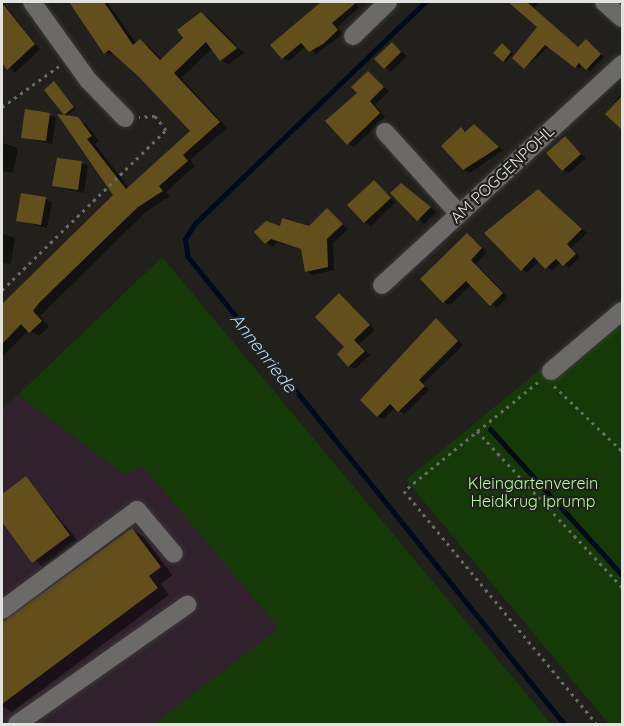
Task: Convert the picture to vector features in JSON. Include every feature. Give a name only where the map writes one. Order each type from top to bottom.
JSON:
[{"type":"street","points":[[32,2],[71,57],[125,118]]},
{"type":"street","points":[[353,36],[388,2]]},
{"type":"street","points":[[604,2],[622,18]]},
{"type":"street","name":"AM POGGENPOHL","points":[[382,285],[622,64]]},
{"type":"street","points":[[385,132],[459,214]]},
{"type":"street","points":[[551,371],[622,311]]},
{"type":"street","points":[[2,610],[137,510],[174,554]]},
{"type":"street","points":[[17,724],[187,605]]},
{"type":"path","points":[[2,107],[71,57]]},
{"type":"path","points":[[2,290],[166,130],[155,116],[125,118]]},
{"type":"path","points":[[597,724],[404,491],[544,376],[622,451]]},
{"type":"path","points":[[477,431],[622,587]]},
{"type":"shaded area","points":[[18,395],[125,475],[142,464],[280,629],[154,724],[2,724],[2,410]]},
{"type":"green space","points":[[162,257],[551,724],[154,724],[279,628],[142,465],[125,475],[18,395]]},
{"type":"green space","name":"Kleingartenverein Heidkrug Iprump","points":[[622,302],[622,724],[609,724],[406,480]]},
{"type":"building","points":[[69,2],[104,2],[133,45],[140,39],[160,60],[183,38],[177,30],[201,12],[237,48],[220,61],[206,42],[174,73],[220,122],[183,155],[188,161],[159,186],[163,191],[138,207],[39,303],[33,311],[42,321],[29,333],[21,324],[2,344],[2,304],[113,195],[57,114],[78,117],[92,136],[87,139],[126,189],[190,131],[139,77],[109,50],[104,54]]},
{"type":"building","points":[[321,2],[357,2],[332,23],[338,30],[323,44],[309,52],[301,43],[282,59],[270,45]]},
{"type":"building","points":[[508,2],[527,2],[578,47],[586,39],[601,54],[586,70],[579,63],[575,68],[545,45],[524,69],[512,58],[537,27]]},
{"type":"building","points":[[2,3],[35,44],[7,70],[2,63]]},
{"type":"building","points":[[392,42],[401,52],[384,69],[374,59]]},
{"type":"building","points":[[502,43],[511,52],[503,62],[493,53]]},
{"type":"building","points":[[368,71],[384,87],[370,101],[380,113],[347,145],[325,121],[357,93],[351,87]]},
{"type":"building","points":[[54,81],[74,107],[64,115],[44,90]]},
{"type":"building","points":[[622,96],[622,130],[605,114]]},
{"type":"building","points":[[25,109],[50,113],[46,141],[21,138]]},
{"type":"building","points":[[474,124],[499,147],[463,170],[441,146],[461,127],[465,132]]},
{"type":"building","points":[[565,136],[581,154],[562,171],[546,153]]},
{"type":"building","points":[[57,158],[82,161],[78,190],[52,186]]},
{"type":"building","points":[[374,180],[391,198],[364,223],[347,205]]},
{"type":"building","points":[[401,183],[431,207],[417,221],[390,193]]},
{"type":"building","points":[[538,189],[582,229],[567,244],[576,254],[563,266],[556,259],[545,269],[534,257],[521,271],[484,233]]},
{"type":"building","points":[[21,193],[46,197],[41,225],[16,221]]},
{"type":"building","points":[[327,208],[343,224],[327,239],[328,267],[305,272],[301,249],[271,239],[265,244],[254,232],[266,221],[280,226],[282,218],[309,226]]},
{"type":"building","points":[[467,233],[482,248],[471,260],[503,293],[490,306],[466,281],[443,303],[420,279]]},
{"type":"building","points":[[339,293],[370,325],[354,340],[365,351],[348,367],[337,354],[344,347],[315,317]]},
{"type":"building","points":[[436,318],[458,341],[419,380],[425,386],[398,412],[390,404],[377,417],[360,400]]},
{"type":"building","points":[[26,476],[70,535],[32,563],[2,522],[2,494]]},
{"type":"building","points":[[132,528],[161,567],[149,576],[158,588],[2,704],[2,622]]},
{"type":"waterway","name":"Annenriede","points":[[425,2],[195,223],[185,239],[188,257],[564,724]]},
{"type":"waterway","points":[[490,429],[622,575]]}]
